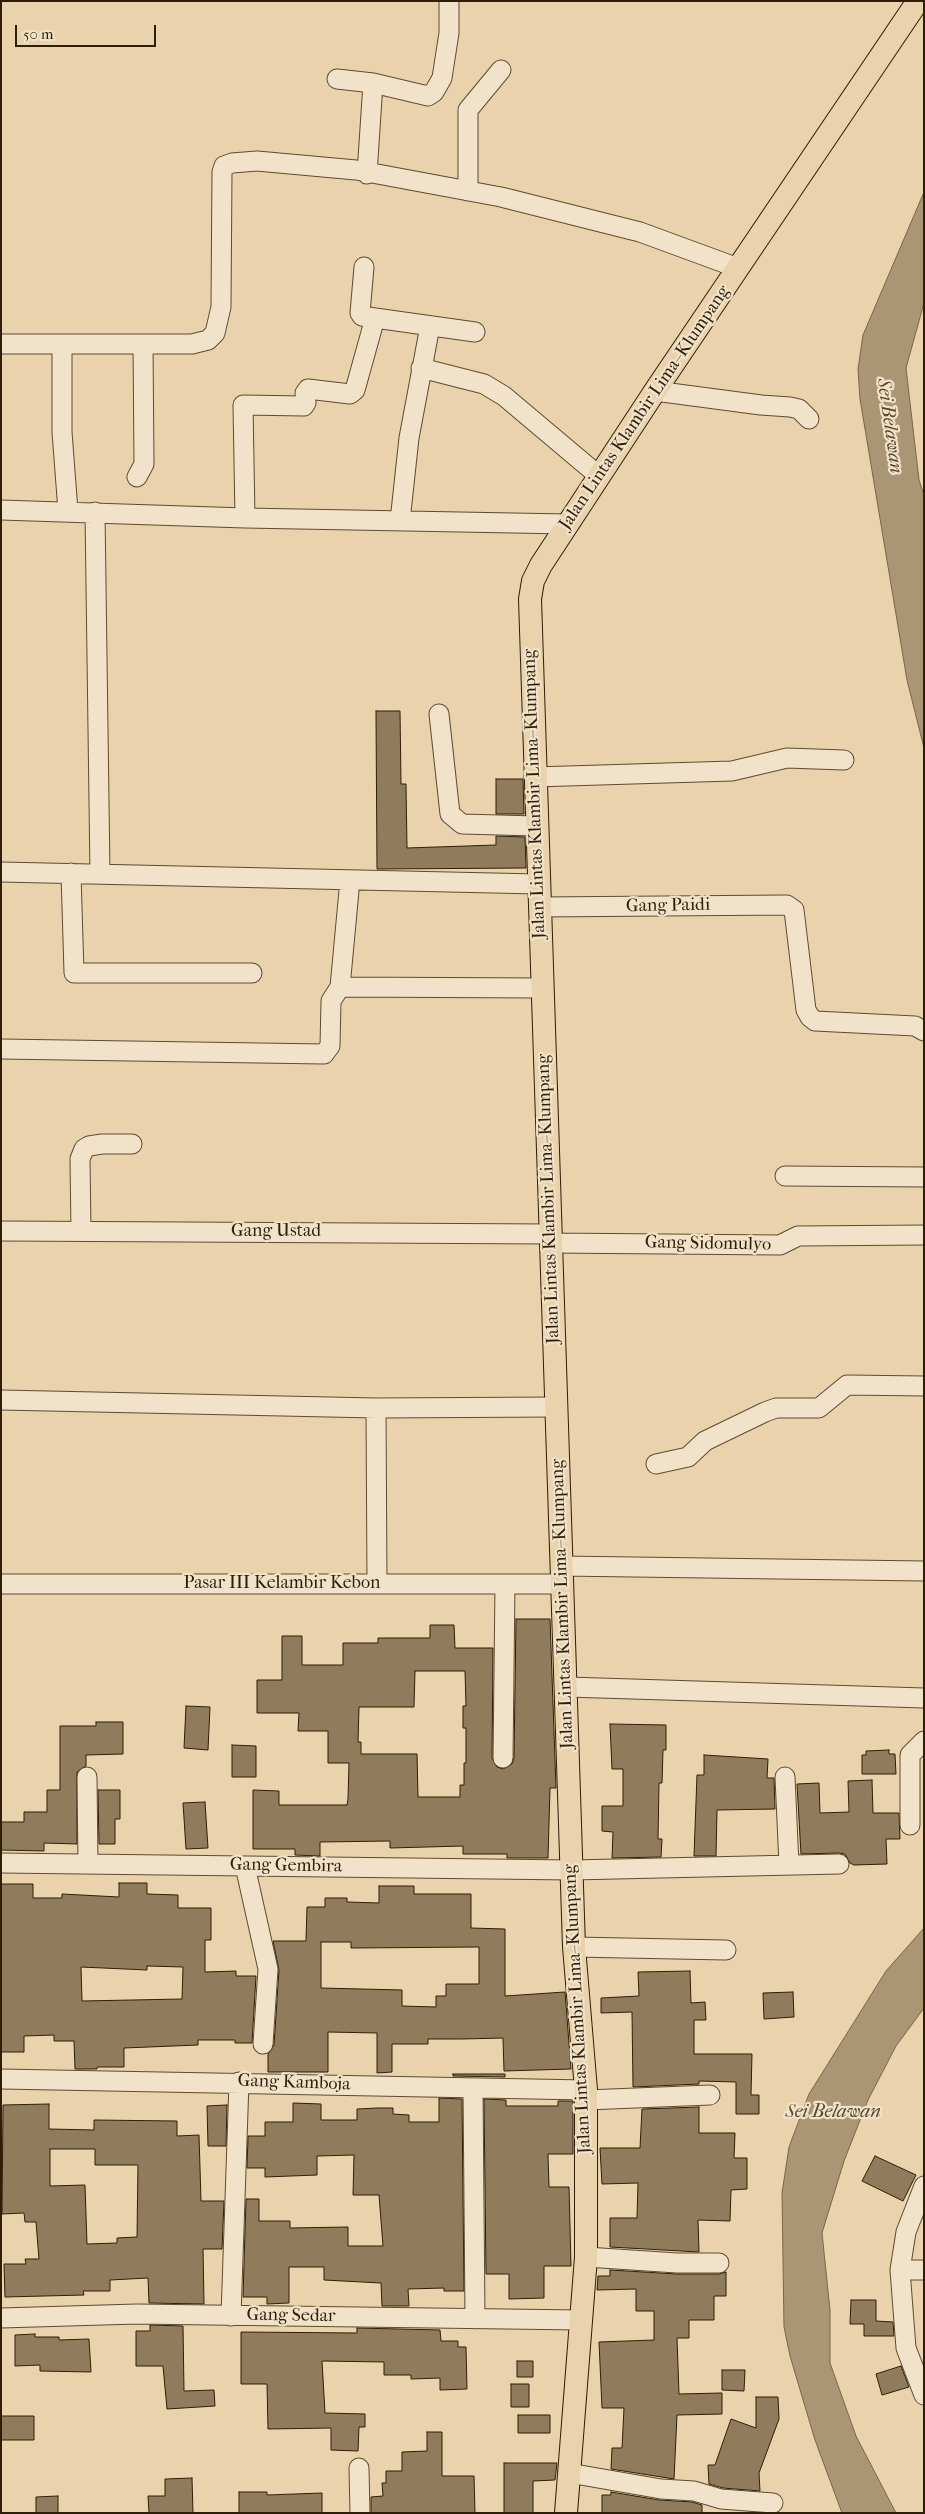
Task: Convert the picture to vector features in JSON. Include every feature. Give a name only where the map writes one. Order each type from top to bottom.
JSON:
[{"type":"main road","name":"Jalan Lintas Klambir Lima–Klumpang","points":[[566,2513],[586,2257],[586,2095],[574,1947],[567,1687],[534,777],[530,599],[533,581],[567,524],[918,1]]},
{"type":"street","points":[[337,79],[373,83],[428,96],[434,92],[442,78],[449,33],[449,1]]},
{"type":"street","points":[[468,191],[468,110],[501,70]]},
{"type":"street","points":[[368,174],[373,83]]},
{"type":"street","points":[[1,344],[192,344],[208,340],[215,333],[222,307],[221,180],[224,166],[232,163],[257,161],[356,170],[368,174],[501,197],[640,232],[738,268]]},
{"type":"street","points":[[364,267],[360,313],[362,316],[475,332]]},
{"type":"street","points":[[245,518],[243,405],[306,405],[305,393],[308,389],[352,392],[355,390],[375,318]]},
{"type":"street","points":[[400,521],[409,438],[420,368],[430,326]]},
{"type":"street","points":[[62,344],[62,432],[68,511]]},
{"type":"street","points":[[137,477],[144,464],[143,344]]},
{"type":"street","points":[[420,368],[484,384],[504,396],[599,476]]},
{"type":"street","points":[[655,391],[761,406],[790,407],[799,409],[809,419]]},
{"type":"street","points":[[1,510],[245,518],[567,524]]},
{"type":"street","points":[[95,512],[100,874]]},
{"type":"street","points":[[439,714],[450,814],[462,824],[536,826]]},
{"type":"street","points":[[534,777],[732,771],[787,758],[844,760]]},
{"type":"street","points":[[1,872],[538,884]]},
{"type":"street","points":[[71,873],[73,971],[76,975],[252,973]]},
{"type":"street","points":[[1,1050],[324,1054],[330,1046],[331,1001],[340,987],[350,880]]},
{"type":"street","name":"Gang Paidi","points":[[539,907],[782,904],[791,906],[794,910],[806,1010],[810,1017],[815,1020],[915,1026],[924,1031]]},
{"type":"street","points":[[340,987],[541,988]]},
{"type":"street","points":[[81,1231],[80,1158],[84,1149],[89,1146],[102,1144],[132,1144]]},
{"type":"street","points":[[786,1176],[924,1177]]},
{"type":"street","name":"Gang Ustad","points":[[1,1231],[550,1238]]},
{"type":"street","name":"Gang Sidomulyo","points":[[550,1238],[770,1245],[785,1244],[798,1236],[924,1235]]},
{"type":"street","points":[[656,1464],[688,1457],[705,1441],[776,1408],[819,1408],[847,1385],[924,1386]]},
{"type":"street","points":[[1,1400],[376,1408],[556,1407]]},
{"type":"street","points":[[376,1408],[377,1584]]},
{"type":"street","points":[[562,1575],[924,1571]]},
{"type":"street","name":"Pasar III Kelambir Kebon","points":[[1,1584],[505,1584],[562,1575]]},
{"type":"street","points":[[503,1758],[505,1584]]},
{"type":"street","points":[[567,1687],[924,1698]]},
{"type":"street","points":[[910,1826],[910,1755],[924,1741]]},
{"type":"street","points":[[87,1777],[88,1864]]},
{"type":"street","points":[[785,1777],[789,1865]]},
{"type":"street","name":"Gang Gembira","points":[[1,1863],[572,1870],[839,1864]]},
{"type":"street","points":[[245,1866],[268,1969],[263,2044]]},
{"type":"street","points":[[574,1947],[726,1950]]},
{"type":"street","name":"Gang Kamboja","points":[[1,2079],[239,2082],[473,2089],[586,2095],[710,2095]]},
{"type":"street","points":[[231,2316],[239,2082]]},
{"type":"street","points":[[473,2089],[475,2319]]},
{"type":"street","points":[[924,2186],[906,2232],[900,2270],[903,2331],[917,2362],[924,2395]]},
{"type":"street","points":[[586,2257],[678,2263],[719,2263]]},
{"type":"street","points":[[900,2270],[924,2270]]},
{"type":"street","name":"Gang Sedar","points":[[1,2318],[137,2314],[580,2320]]},
{"type":"street","points":[[359,2468],[360,2513]]},
{"type":"street","points":[[569,2472],[661,2489],[694,2491],[721,2499],[773,2503]]},
{"type":"water","name":"Sei Belawan","points":[[924,192],[924,303],[906,368],[919,480],[924,495],[924,748],[907,680],[860,399],[858,369],[863,335]]},
{"type":"water","name":"Sei Belawan","points":[[924,1928],[924,2008],[896,2046],[868,2100],[844,2161],[822,2233],[830,2310],[830,2363],[856,2436],[896,2513],[842,2513],[815,2440],[790,2356],[784,2327],[782,2193],[789,2147],[809,2094],[886,1971]]},
{"type":"building","points":[[376,711],[400,711],[401,784],[406,784],[407,848],[496,845],[496,836],[525,837],[526,868],[377,869]]},
{"type":"building","points":[[496,779],[523,779],[524,814],[496,814]]},
{"type":"building","points":[[516,1619],[550,1619],[556,1788],[550,1788],[548,1858],[507,1858],[507,1854],[463,1854],[463,1846],[390,1848],[390,1841],[320,1842],[320,1856],[295,1855],[295,1849],[253,1849],[253,1790],[279,1791],[279,1805],[347,1805],[348,1799],[349,1763],[328,1763],[328,1731],[298,1731],[299,1713],[257,1713],[257,1680],[282,1680],[282,1636],[302,1636],[302,1665],[343,1665],[343,1643],[378,1643],[378,1638],[430,1638],[430,1625],[454,1625],[455,1648],[493,1648],[492,1758],[497,1767],[503,1769],[512,1764],[514,1758]],"holes":[[[415,1671],[465,1671],[466,1706],[463,1706],[463,1728],[466,1728],[466,1763],[464,1763],[464,1785],[460,1785],[460,1797],[418,1797],[417,1754],[361,1754],[361,1742],[358,1742],[359,1707],[414,1707]]]},
{"type":"building","points":[[186,1706],[210,1707],[208,1750],[184,1748]]},
{"type":"building","points":[[96,1722],[123,1722],[123,1754],[86,1755],[86,1766],[77,1772],[77,1844],[44,1843],[44,1851],[1,1850],[1,1822],[24,1822],[24,1812],[47,1812],[47,1790],[60,1790],[60,1726],[96,1726]]},
{"type":"building","points":[[610,1724],[666,1725],[666,1750],[663,1750],[662,1783],[659,1783],[658,1839],[662,1839],[661,1857],[612,1858],[613,1832],[602,1831],[602,1806],[623,1806],[623,1769],[612,1769]]},
{"type":"building","points":[[232,1745],[256,1746],[256,1777],[232,1777]]},
{"type":"building","points":[[889,1750],[889,1754],[895,1754],[896,1774],[862,1774],[862,1755],[866,1755],[866,1751]]},
{"type":"building","points":[[704,1755],[768,1759],[767,1778],[774,1778],[775,1809],[717,1810],[716,1856],[694,1856],[697,1775],[704,1775]]},
{"type":"building","points":[[872,1780],[873,1813],[899,1813],[900,1839],[886,1839],[887,1864],[854,1865],[850,1863],[845,1854],[839,1853],[801,1854],[797,1784],[819,1783],[820,1813],[849,1812],[848,1781]]},
{"type":"building","points":[[98,1790],[120,1790],[120,1819],[115,1819],[115,1844],[99,1844]]},
{"type":"building","points":[[205,1802],[208,1848],[186,1849],[183,1803]]},
{"type":"building","points":[[119,1883],[147,1883],[147,1894],[178,1895],[178,1908],[211,1908],[211,1940],[205,1940],[205,1972],[236,1971],[236,1976],[256,1976],[252,2043],[235,2043],[235,2040],[198,2040],[198,2045],[124,2048],[124,2067],[97,2067],[97,2069],[75,2069],[74,2041],[54,2041],[54,2035],[24,2036],[24,2052],[1,2052],[1,1884],[33,1884],[33,1898],[62,1898],[62,1894],[119,1897]],"holes":[[[147,1966],[183,1967],[182,1999],[82,2001],[81,1967],[147,1970]]]},
{"type":"building","points":[[379,1886],[414,1886],[414,1894],[471,1894],[471,1928],[505,1929],[505,1996],[565,1992],[571,2069],[504,2071],[503,2038],[428,2039],[428,2044],[392,2044],[392,2072],[377,2073],[377,2033],[328,2032],[328,2072],[268,2072],[268,2054],[274,2045],[279,1970],[273,1941],[306,1941],[307,1907],[325,1907],[325,1898],[347,1898],[347,1902],[379,1903]],"holes":[[[321,1942],[351,1942],[351,1948],[479,1947],[479,1984],[446,1984],[446,1996],[436,1996],[436,2007],[402,2006],[402,1990],[321,1988]]]},
{"type":"building","points":[[690,1971],[691,2003],[705,2002],[706,2020],[694,2020],[694,2054],[752,2054],[751,2095],[759,2095],[759,2114],[736,2114],[736,2082],[699,2081],[699,2084],[633,2087],[632,2012],[601,2013],[601,1998],[639,1996],[638,1972]]},
{"type":"building","points":[[793,1992],[794,2017],[764,2019],[763,1993]]},
{"type":"building","points":[[453,2074],[505,2074],[505,2077],[453,2076]]},
{"type":"building","points":[[439,2098],[462,2099],[464,2291],[444,2291],[444,2288],[408,2289],[409,2306],[382,2306],[381,2283],[324,2280],[324,2267],[289,2267],[289,2303],[267,2304],[267,2297],[243,2297],[246,2199],[259,2199],[259,2221],[290,2221],[290,2228],[348,2227],[348,2246],[383,2246],[379,2195],[353,2195],[354,2155],[317,2156],[317,2175],[265,2177],[265,2168],[247,2168],[248,2136],[265,2136],[265,2122],[293,2122],[293,2103],[321,2104],[321,2120],[357,2120],[357,2109],[393,2108],[393,2114],[409,2115],[409,2122],[439,2122]]},
{"type":"building","points":[[484,2099],[506,2100],[506,2106],[558,2106],[558,2101],[573,2101],[573,2154],[548,2154],[549,2187],[569,2187],[571,2266],[544,2266],[544,2298],[509,2299],[509,2274],[486,2274]]},
{"type":"building","points":[[49,2104],[49,2129],[94,2130],[94,2120],[177,2121],[177,2136],[199,2135],[201,2201],[224,2201],[222,2249],[203,2249],[204,2304],[149,2303],[148,2278],[110,2280],[110,2291],[83,2291],[84,2295],[5,2297],[4,2264],[26,2264],[25,2259],[39,2259],[36,2222],[25,2222],[24,2213],[2,2214],[3,2105]],"holes":[[[50,2149],[95,2149],[95,2165],[138,2165],[137,2237],[117,2238],[117,2243],[87,2244],[85,2185],[50,2186]]]},
{"type":"building","points":[[227,2105],[226,2146],[208,2146],[207,2106]]},
{"type":"building","points":[[699,2107],[699,2133],[735,2133],[734,2158],[747,2158],[747,2189],[731,2190],[730,2221],[698,2220],[699,2252],[610,2247],[610,2218],[637,2218],[638,2183],[602,2184],[600,2148],[640,2148],[642,2109]]},
{"type":"building","points":[[875,2156],[916,2175],[903,2201],[862,2181]]},
{"type":"building","points":[[610,2270],[677,2274],[719,2274],[726,2272],[726,2296],[714,2296],[714,2320],[689,2320],[689,2338],[677,2338],[679,2394],[722,2393],[722,2414],[677,2415],[674,2479],[611,2469],[612,2448],[622,2448],[624,2408],[602,2408],[599,2342],[654,2340],[654,2311],[636,2311],[636,2289],[597,2290],[598,2276],[610,2276]]},
{"type":"building","points":[[851,2300],[876,2300],[876,2321],[893,2322],[894,2336],[864,2336],[864,2324],[850,2324]]},
{"type":"building","points":[[150,2325],[183,2326],[184,2391],[214,2390],[215,2406],[167,2409],[163,2366],[136,2366],[136,2331],[150,2331]]},
{"type":"building","points":[[357,2328],[440,2330],[441,2341],[458,2341],[458,2347],[466,2347],[467,2389],[440,2390],[440,2378],[411,2379],[411,2375],[384,2375],[384,2362],[322,2361],[325,2413],[365,2414],[365,2427],[359,2427],[358,2451],[331,2450],[331,2428],[268,2429],[267,2384],[241,2384],[241,2332],[357,2333]]},
{"type":"building","points":[[35,2334],[35,2337],[59,2337],[59,2340],[89,2339],[91,2372],[40,2371],[40,2365],[15,2366],[15,2335]]},
{"type":"building","points":[[517,2361],[533,2361],[533,2377],[517,2377]]},
{"type":"building","points":[[901,2366],[909,2387],[882,2395],[876,2374]]},
{"type":"building","points":[[722,2370],[745,2370],[744,2391],[722,2390]]},
{"type":"building","points":[[511,2384],[529,2384],[529,2407],[511,2407]]},
{"type":"building","points":[[756,2397],[778,2397],[779,2419],[759,2473],[760,2491],[723,2488],[709,2484],[708,2465],[715,2465],[731,2419],[756,2428]]},
{"type":"building","points":[[518,2415],[550,2415],[550,2433],[518,2433]]},
{"type":"building","points":[[1,2416],[34,2416],[34,2440],[1,2440]]},
{"type":"building","points":[[427,2432],[442,2432],[442,2476],[474,2476],[475,2513],[371,2513],[371,2497],[383,2496],[382,2483],[386,2483],[386,2471],[402,2471],[402,2452],[427,2451]]},
{"type":"building","points":[[504,2463],[557,2463],[555,2480],[533,2481],[533,2513],[504,2513]]},
{"type":"building","points":[[192,2478],[193,2513],[149,2513],[148,2496],[165,2496],[165,2479]]},
{"type":"building","points":[[239,2492],[267,2492],[267,2495],[322,2493],[322,2513],[239,2513]]},
{"type":"building","points":[[611,2492],[659,2500],[692,2502],[702,2505],[702,2513],[602,2513],[602,2495],[611,2495]]},
{"type":"building","points":[[58,2496],[58,2513],[36,2513],[36,2497]]}]
